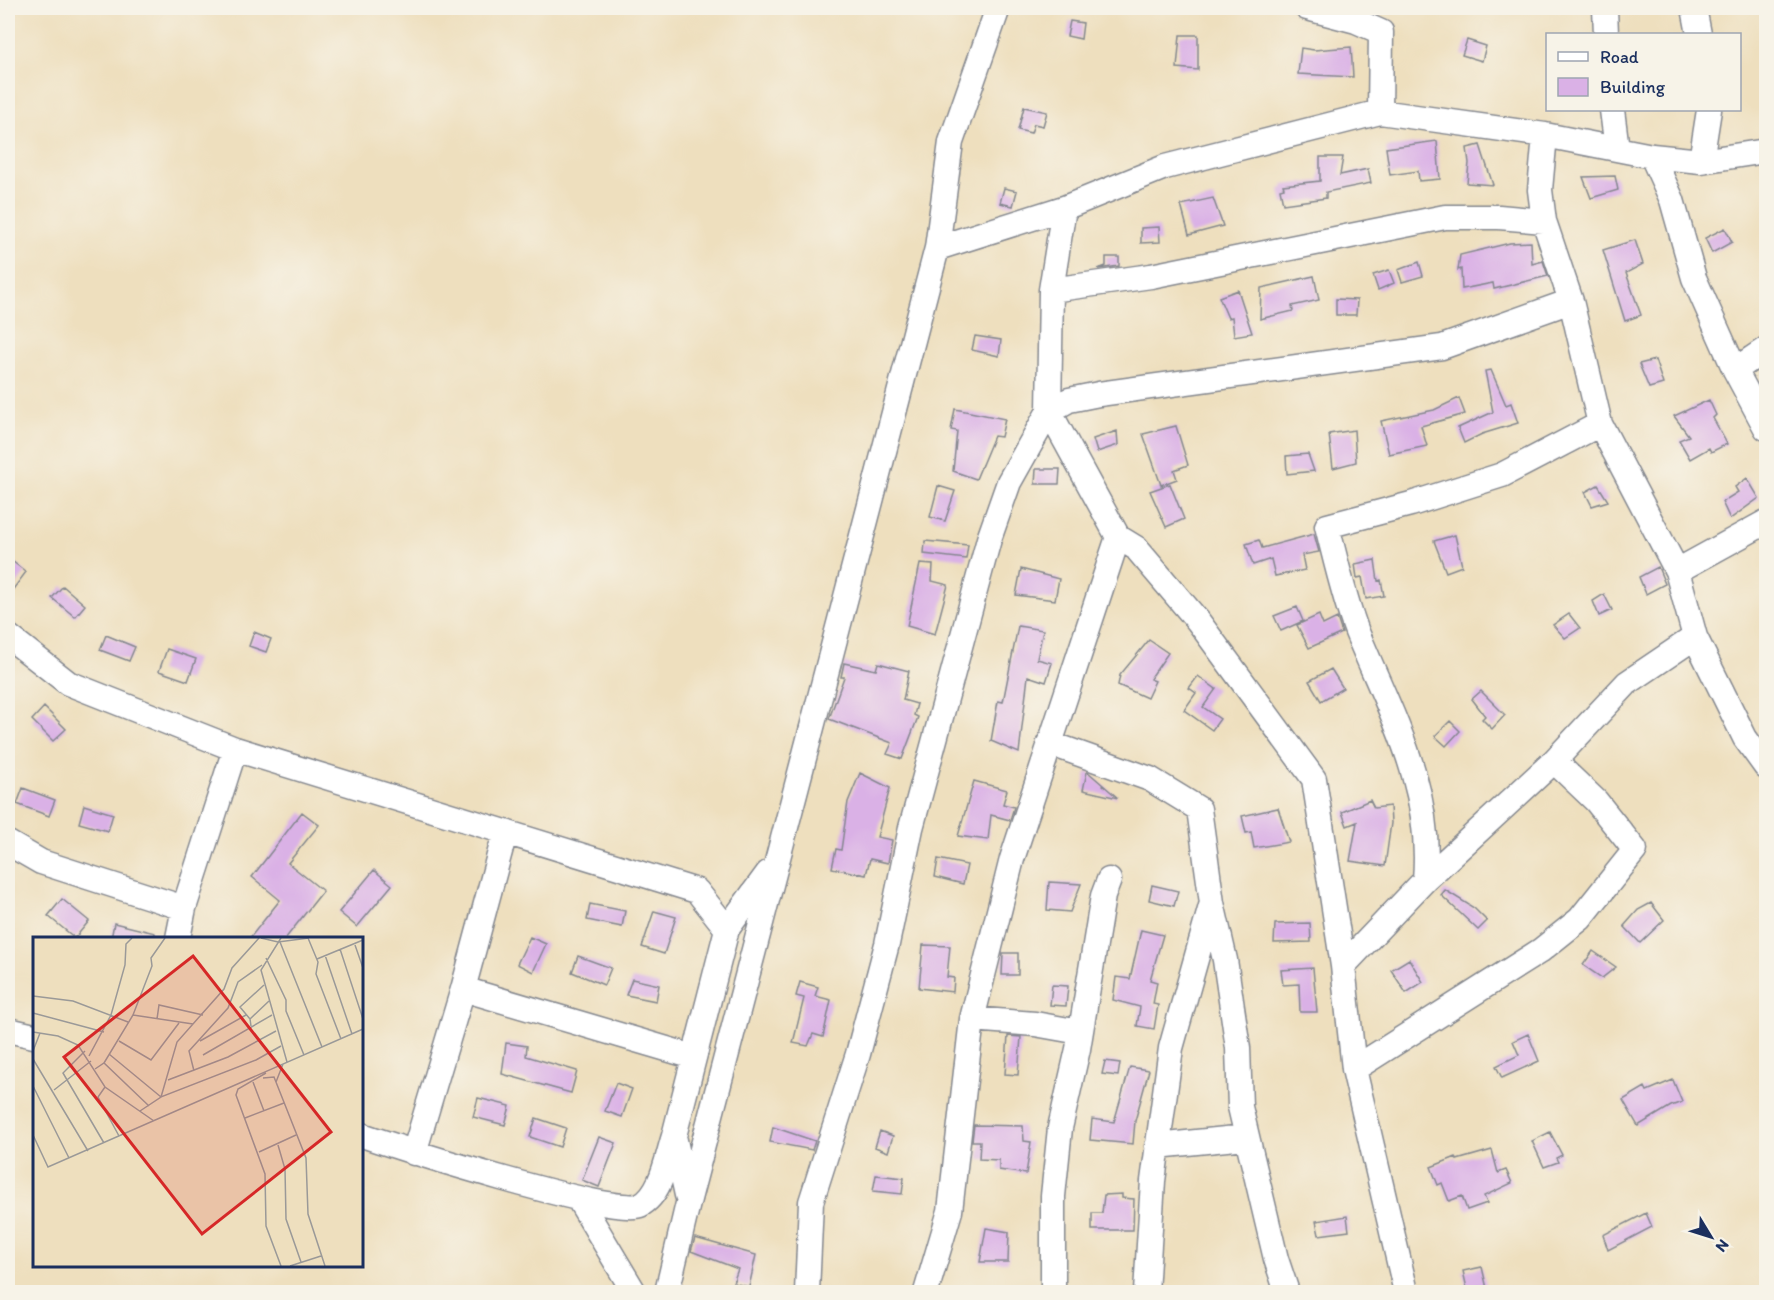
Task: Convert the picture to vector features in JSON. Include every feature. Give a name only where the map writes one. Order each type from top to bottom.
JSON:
[{"type":"street","points":[[667,1293],[688,1199],[937,248],[951,142],[998,8]]},
{"type":"street","points":[[1307,8],[1356,21],[1381,32],[1380,112]]},
{"type":"street","points":[[1605,8],[1606,33]]},
{"type":"street","points":[[1694,8],[1699,33]]},
{"type":"street","points":[[1612,111],[1617,149]]},
{"type":"street","points":[[1701,161],[1709,111]]},
{"type":"street","points":[[937,248],[1064,208],[1166,167],[1380,112],[1545,135],[1652,156],[1701,161],[1767,151]]},
{"type":"street","points":[[1545,135],[1540,190],[1544,221],[1571,301],[1600,424],[1677,571],[1695,637],[1745,738],[1767,767]]},
{"type":"street","points":[[1652,156],[1672,200],[1694,278],[1735,370],[1767,428]]},
{"type":"street","points":[[807,1293],[811,1202],[861,1043],[887,944],[911,828],[989,539],[1009,482],[1049,411],[1051,290],[1064,208]]},
{"type":"street","points":[[1051,290],[1151,276],[1445,217],[1499,217],[1544,221]]},
{"type":"street","points":[[1049,411],[1069,400],[1110,392],[1442,347],[1571,301]]},
{"type":"street","points":[[1735,370],[1767,349]]},
{"type":"street","points":[[1049,411],[1118,537],[1136,548],[1198,621],[1314,779],[1343,966],[1354,1069],[1406,1293]]},
{"type":"street","points":[[1425,880],[1428,849],[1422,797],[1393,710],[1356,630],[1327,526],[1411,504],[1502,475],[1600,424]]},
{"type":"street","points":[[1677,571],[1767,522]]},
{"type":"street","points":[[926,1293],[950,1211],[972,1019],[1012,859],[1118,537]]},
{"type":"street","points":[[8,636],[68,683],[235,749],[697,891],[727,929]]},
{"type":"street","points":[[1343,966],[1425,880],[1554,761],[1627,683],[1695,637]]},
{"type":"street","points":[[1049,743],[1150,778],[1198,809],[1212,903],[1226,960],[1238,1048],[1240,1107],[1287,1293]]},
{"type":"street","points":[[178,937],[184,908],[235,749]]},
{"type":"street","points":[[1354,1069],[1540,951],[1580,919],[1635,850],[1596,801],[1554,761]]},
{"type":"street","points":[[414,1153],[463,989],[505,833]]},
{"type":"street","points":[[8,843],[41,862],[184,908]]},
{"type":"street","points":[[363,1136],[414,1153],[578,1198],[625,1208],[639,1205],[650,1196],[658,1183],[674,1136],[727,929],[777,862]]},
{"type":"street","points":[[1053,1293],[1053,1196],[1060,1128],[1080,1032],[1103,896],[1109,880]]},
{"type":"street","points":[[1146,1293],[1145,1274],[1157,1146],[1171,1048],[1212,903]]},
{"type":"street","points":[[463,989],[694,1057]]},
{"type":"street","points":[[972,1019],[1035,1024],[1080,1032]]},
{"type":"street","points":[[8,1029],[33,1036]]},
{"type":"street","points":[[674,1136],[688,1199]]},
{"type":"street","points":[[1157,1146],[1246,1137]]},
{"type":"street","points":[[578,1198],[634,1293]]},
{"type":"building","points":[[1070,21],[1083,23],[1081,39],[1067,36]]},
{"type":"building","points":[[1180,35],[1198,35],[1198,70],[1177,68]]},
{"type":"building","points":[[1467,40],[1486,46],[1482,61],[1462,55]]},
{"type":"building","points":[[1351,47],[1353,77],[1298,74],[1301,48],[1314,50]]},
{"type":"building","points":[[1024,107],[1047,112],[1043,126],[1034,124],[1031,133],[1018,130]]},
{"type":"building","points":[[1437,141],[1440,179],[1419,181],[1418,171],[1390,175],[1386,148]]},
{"type":"building","points":[[1480,145],[1493,185],[1467,183],[1469,163],[1467,148]]},
{"type":"building","points":[[1320,157],[1343,157],[1340,175],[1368,169],[1371,183],[1326,192],[1326,198],[1283,204],[1280,189],[1284,188],[1283,185],[1320,181]]},
{"type":"building","points":[[1615,176],[1618,190],[1591,198],[1583,177]]},
{"type":"building","points":[[1004,188],[1017,191],[1013,206],[1000,203]]},
{"type":"building","points":[[1213,198],[1223,226],[1189,235],[1181,205]]},
{"type":"building","points":[[1159,227],[1160,242],[1141,243],[1141,228]]},
{"type":"building","points":[[1725,228],[1732,242],[1712,253],[1705,238]]},
{"type":"building","points":[[1635,240],[1643,264],[1626,273],[1641,315],[1625,321],[1603,250]]},
{"type":"building","points":[[1531,242],[1532,264],[1543,261],[1548,276],[1494,289],[1493,283],[1462,289],[1461,269],[1458,270],[1460,255],[1510,243]]},
{"type":"building","points":[[1106,257],[1119,257],[1119,266],[1098,269],[1106,266]]},
{"type":"building","points":[[1419,262],[1423,276],[1402,282],[1398,270]]},
{"type":"building","points":[[1389,270],[1394,283],[1378,290],[1373,275]]},
{"type":"building","points":[[1314,276],[1319,300],[1292,306],[1293,311],[1260,319],[1261,288]]},
{"type":"building","points":[[1238,290],[1252,333],[1234,336],[1232,317],[1228,318],[1219,297]]},
{"type":"building","points":[[1336,299],[1357,300],[1356,315],[1336,315]]},
{"type":"building","points":[[975,336],[1001,340],[999,356],[972,350]]},
{"type":"building","points":[[1655,360],[1663,384],[1649,388],[1639,364]]},
{"type":"building","points":[[1491,370],[1506,405],[1511,403],[1518,423],[1482,434],[1464,443],[1458,428],[1493,412],[1485,371]]},
{"type":"building","points":[[1459,398],[1465,414],[1421,426],[1427,446],[1389,454],[1381,421],[1434,410]]},
{"type":"building","points":[[1709,400],[1716,415],[1713,418],[1727,444],[1711,452],[1709,448],[1690,459],[1679,440],[1689,436],[1674,416]]},
{"type":"building","points":[[955,409],[1005,419],[1001,437],[994,436],[976,479],[953,471],[957,431],[951,430]]},
{"type":"building","points":[[1176,426],[1188,465],[1174,470],[1177,479],[1161,485],[1143,434]]},
{"type":"building","points":[[1354,430],[1356,462],[1333,468],[1329,434]]},
{"type":"building","points":[[1117,431],[1118,445],[1097,452],[1093,439]]},
{"type":"building","points":[[1308,454],[1314,471],[1287,474],[1286,456]]},
{"type":"building","points":[[1036,469],[1060,469],[1059,484],[1035,484]]},
{"type":"building","points":[[1747,478],[1759,498],[1730,519],[1722,502],[1738,492],[1735,487]]},
{"type":"building","points":[[1170,484],[1184,519],[1166,527],[1150,491]]},
{"type":"building","points":[[1598,485],[1608,501],[1592,506],[1585,492]]},
{"type":"building","points":[[938,486],[955,491],[945,521],[930,517]]},
{"type":"building","points":[[1314,534],[1319,552],[1302,555],[1305,570],[1275,576],[1271,559],[1253,565],[1246,544],[1259,540],[1262,548]]},
{"type":"building","points":[[1455,535],[1462,566],[1446,572],[1434,541]]},
{"type":"building","points":[[925,541],[968,545],[966,559],[924,554]]},
{"type":"building","points":[[8,558],[26,572],[8,596]]},
{"type":"building","points":[[1375,560],[1378,581],[1381,580],[1384,596],[1366,599],[1362,577],[1357,578],[1355,564]]},
{"type":"building","points":[[920,564],[933,565],[932,581],[948,585],[935,634],[907,626]]},
{"type":"building","points":[[1658,567],[1665,584],[1646,594],[1639,577]]},
{"type":"building","points":[[1021,569],[1059,579],[1055,600],[1016,595]]},
{"type":"building","points":[[63,586],[85,605],[75,617],[52,598]]},
{"type":"building","points":[[1604,594],[1612,610],[1599,616],[1593,601]]},
{"type":"building","points":[[1297,607],[1303,621],[1281,631],[1274,616]]},
{"type":"building","points":[[1569,614],[1580,628],[1565,638],[1553,625]]},
{"type":"building","points":[[1319,615],[1323,625],[1337,618],[1342,633],[1309,648],[1297,625]]},
{"type":"building","points":[[1018,626],[1043,630],[1037,659],[1052,663],[1046,682],[1028,676],[1019,753],[991,741],[998,701],[1003,702]]},
{"type":"building","points":[[254,632],[271,639],[266,652],[249,646]]},
{"type":"building","points":[[106,635],[135,647],[129,661],[100,650]]},
{"type":"building","points":[[1149,640],[1168,653],[1150,679],[1155,681],[1147,698],[1118,685],[1120,675]]},
{"type":"building","points":[[167,649],[196,659],[188,681],[159,671]]},
{"type":"building","points":[[844,663],[876,670],[878,663],[909,671],[903,700],[917,704],[914,715],[918,717],[902,759],[887,754],[892,743],[829,719],[844,677],[841,677]]},
{"type":"building","points":[[1331,669],[1343,688],[1321,701],[1309,681]]},
{"type":"building","points":[[1198,676],[1216,689],[1203,707],[1220,719],[1212,730],[1184,710],[1196,693],[1189,688]]},
{"type":"building","points":[[1481,691],[1505,715],[1492,729],[1482,719],[1485,716],[1472,699]]},
{"type":"building","points":[[44,707],[66,729],[53,741],[32,720]]},
{"type":"building","points":[[1450,721],[1460,731],[1446,746],[1435,736]]},
{"type":"building","points":[[1088,772],[1118,798],[1083,790]]},
{"type":"building","points":[[860,773],[890,788],[877,837],[892,840],[888,863],[870,859],[866,875],[832,868],[836,849],[841,850],[848,802]]},
{"type":"building","points":[[974,781],[1007,790],[1003,804],[1014,807],[1010,820],[991,815],[988,840],[958,836]]},
{"type":"building","points":[[23,788],[55,800],[49,816],[17,804]]},
{"type":"building","points":[[1370,800],[1374,808],[1390,806],[1391,823],[1385,866],[1350,861],[1357,822],[1347,826],[1342,812]]},
{"type":"building","points":[[84,805],[113,814],[108,831],[79,823]]},
{"type":"building","points":[[1278,808],[1289,842],[1254,848],[1251,832],[1246,833],[1242,816]]},
{"type":"building","points":[[302,812],[319,825],[288,863],[323,891],[287,937],[251,937],[280,900],[252,877]]},
{"type":"building","points":[[938,859],[967,865],[963,884],[935,877]]},
{"type":"building","points":[[374,870],[392,885],[357,927],[339,912]]},
{"type":"building","points":[[1049,882],[1081,884],[1070,912],[1047,910]]},
{"type":"building","points":[[1152,885],[1178,891],[1174,906],[1149,900]]},
{"type":"building","points":[[1445,890],[1474,908],[1487,921],[1478,930],[1441,895]]},
{"type":"building","points":[[62,899],[89,921],[74,937],[48,916]]},
{"type":"building","points":[[1651,903],[1664,920],[1640,943],[1624,926],[1638,910]]},
{"type":"building","points":[[590,904],[625,911],[622,927],[587,920]]},
{"type":"building","points":[[654,911],[676,917],[664,954],[642,947]]},
{"type":"building","points":[[114,923],[155,933],[155,937],[111,937]]},
{"type":"building","points":[[1310,923],[1311,942],[1274,943],[1275,924]]},
{"type":"building","points":[[1141,930],[1163,935],[1150,980],[1157,982],[1153,1004],[1158,1005],[1154,1029],[1137,1026],[1140,1007],[1113,1000],[1116,977],[1130,979]]},
{"type":"building","points":[[530,937],[546,944],[533,972],[517,964]]},
{"type":"building","points":[[923,945],[950,946],[947,977],[954,978],[953,992],[919,988]]},
{"type":"building","points":[[1593,951],[1616,967],[1602,978],[1583,965]]},
{"type":"building","points":[[1003,953],[1018,953],[1018,975],[1002,975]]},
{"type":"building","points":[[578,956],[611,968],[604,985],[572,972]]},
{"type":"building","points":[[1409,959],[1423,982],[1406,993],[1391,970]]},
{"type":"building","points":[[1313,968],[1317,1012],[1300,1012],[1299,984],[1283,985],[1281,970]]},
{"type":"building","points":[[632,979],[659,985],[656,1001],[626,995]]},
{"type":"building","points":[[800,982],[818,987],[815,996],[831,1000],[823,1037],[813,1034],[808,1046],[793,1043],[804,998],[796,996]]},
{"type":"building","points":[[1052,985],[1068,986],[1066,1006],[1050,1005]]},
{"type":"building","points":[[1528,1034],[1539,1061],[1502,1078],[1496,1066],[1519,1055],[1513,1041]]},
{"type":"building","points":[[1008,1036],[1021,1037],[1018,1075],[1005,1074]]},
{"type":"building","points":[[506,1043],[527,1046],[526,1056],[577,1071],[571,1093],[502,1074]]},
{"type":"building","points":[[1105,1061],[1120,1063],[1118,1076],[1102,1074]]},
{"type":"building","points":[[1130,1067],[1149,1070],[1135,1121],[1133,1144],[1090,1140],[1092,1119],[1114,1122]]},
{"type":"building","points":[[1673,1080],[1682,1102],[1638,1126],[1623,1100],[1645,1087],[1647,1091]]},
{"type":"building","points":[[616,1083],[632,1089],[622,1117],[605,1111]]},
{"type":"building","points":[[478,1098],[510,1106],[505,1125],[473,1117]]},
{"type":"building","points":[[536,1118],[566,1128],[560,1147],[530,1137]]},
{"type":"building","points":[[974,1125],[1023,1126],[1024,1141],[1031,1142],[1026,1174],[999,1170],[999,1160],[979,1159],[980,1141],[972,1141]]},
{"type":"building","points":[[773,1127],[815,1141],[812,1150],[770,1142]]},
{"type":"building","points":[[880,1131],[893,1136],[888,1152],[875,1147]]},
{"type":"building","points":[[1550,1132],[1562,1155],[1556,1158],[1558,1162],[1544,1167],[1532,1141]]},
{"type":"building","points":[[599,1137],[616,1143],[599,1187],[582,1180]]},
{"type":"building","points":[[1492,1150],[1498,1173],[1506,1170],[1512,1183],[1484,1196],[1487,1203],[1467,1210],[1462,1196],[1449,1201],[1442,1183],[1438,1185],[1431,1167],[1456,1157],[1457,1160]]},
{"type":"building","points":[[876,1175],[904,1178],[902,1194],[873,1191]]},
{"type":"building","points":[[1122,1194],[1122,1198],[1134,1199],[1133,1230],[1092,1230],[1092,1213],[1102,1213],[1104,1195]]},
{"type":"building","points":[[1646,1213],[1652,1227],[1608,1250],[1603,1235]]},
{"type":"building","points":[[1347,1216],[1349,1231],[1319,1235],[1316,1221]]},
{"type":"building","points":[[986,1228],[1009,1232],[1008,1262],[980,1262]]},
{"type":"building","points":[[695,1238],[756,1255],[749,1287],[733,1283],[738,1269],[691,1251]]},
{"type":"building","points":[[1482,1267],[1488,1293],[1468,1293],[1463,1271]]}]
